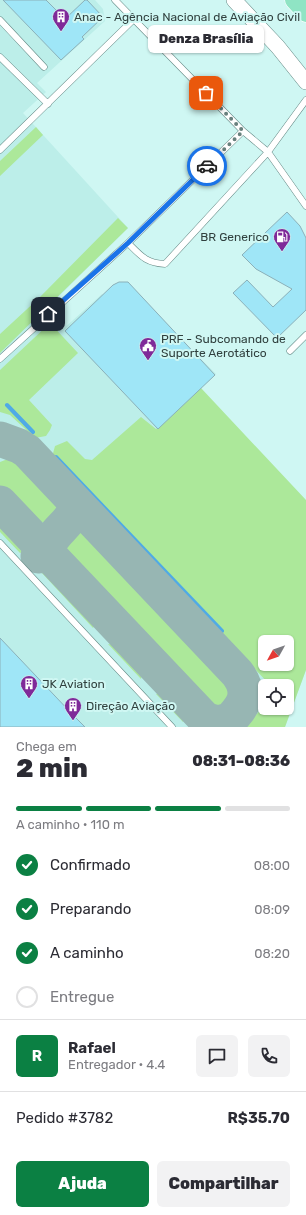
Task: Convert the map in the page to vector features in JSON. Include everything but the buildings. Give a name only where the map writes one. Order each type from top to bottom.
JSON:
[{"type":"main road","points":[[294,0],[306,13]]},
{"type":"street","points":[[234,0],[278,47],[306,82]]},
{"type":"lane","points":[[115,0],[243,131],[268,152],[306,206]]},
{"type":"lane","points":[[0,150],[134,19]]},
{"type":"lane","points":[[0,20],[44,66]]},
{"type":"lane","points":[[0,57],[48,104]]},
{"type":"lane","points":[[128,243],[144,259],[155,264],[165,264],[268,152],[306,100]]},
{"type":"lane","points":[[0,359],[128,243],[243,131]]},
{"type":"lane","points":[[290,351],[306,334]]},
{"type":"lane","points":[[0,543],[172,727]]},
{"type":"shaded area","points":[[0,0],[95,0],[103,9],[105,21],[37,83],[46,92],[23,113],[128,228],[45,310],[62,330],[102,294],[115,308],[134,292],[216,374],[201,388],[293,635],[258,635],[258,671],[294,671],[294,638],[306,670],[294,703],[294,679],[258,679],[258,715],[289,715],[285,727],[0,727]]},
{"type":"green space","points":[[36,127],[43,135],[0,176],[0,161]]},
{"type":"green space","points":[[118,218],[128,228],[0,353],[0,334],[39,298]]},
{"type":"green space","points":[[50,323],[78,353],[29,400],[52,425],[46,436],[35,438],[10,415],[0,412],[0,370]]},
{"type":"green space","points":[[201,388],[306,500],[306,670],[294,703],[294,679],[264,679],[52,457],[55,446],[67,441],[85,459],[92,460],[141,417],[156,429]]},
{"type":"green space","points":[[13,457],[19,459],[39,474],[55,494],[58,500],[59,512],[52,520],[41,523],[30,520],[0,489],[0,462]]},
{"type":"green space","points":[[0,515],[27,545],[25,551],[20,553],[0,532]]},
{"type":"green space","points":[[81,530],[90,531],[107,542],[231,680],[231,695],[219,706],[210,705],[202,699],[74,565],[67,552],[65,541],[73,532]]},
{"type":"green space","points":[[45,568],[50,568],[61,577],[87,605],[95,619],[93,628],[41,572]]},
{"type":"green space","points":[[108,644],[129,650],[138,658],[142,671],[141,679]]},
{"type":"green space","points":[[163,692],[171,696],[182,706],[185,714],[183,722],[156,694]]},
{"type":"green space","points":[[258,713],[258,715],[289,715],[285,727],[243,727]]},
{"type":"waterway","points":[[7,405],[33,432]]},
{"type":"waterway","points":[[56,457],[222,631]]},
{"type":"taxiway","points":[[0,439],[19,446],[27,451],[237,673],[245,689],[245,696],[240,709],[223,727]]},
{"type":"taxiway","points":[[38,556],[51,556],[49,548],[51,541],[72,516],[74,501]]},
{"type":"taxiway","points":[[0,503],[204,718],[218,722],[231,719]]},
{"type":"way so far","points":[[206,93],[243,131],[207,166]]},
{"type":"place","name":"Anac - Agência Nacional de Aviação Civil","points":[[61,32]]},
{"type":"place","name":"Denza Brasília","points":[[206,93]]},
{"type":"place","name":"BR Generico","points":[[282,252]]},
{"type":"place","name":"PRF - Subcomando de Suporte Aerotático","points":[[148,361]]},
{"type":"place","name":"JK Aviation","points":[[29,699]]},
{"type":"place","name":"Direção Aviação","points":[[73,721]]},
{"type":"route","points":[[48,314],[128,243],[207,166]]}]
